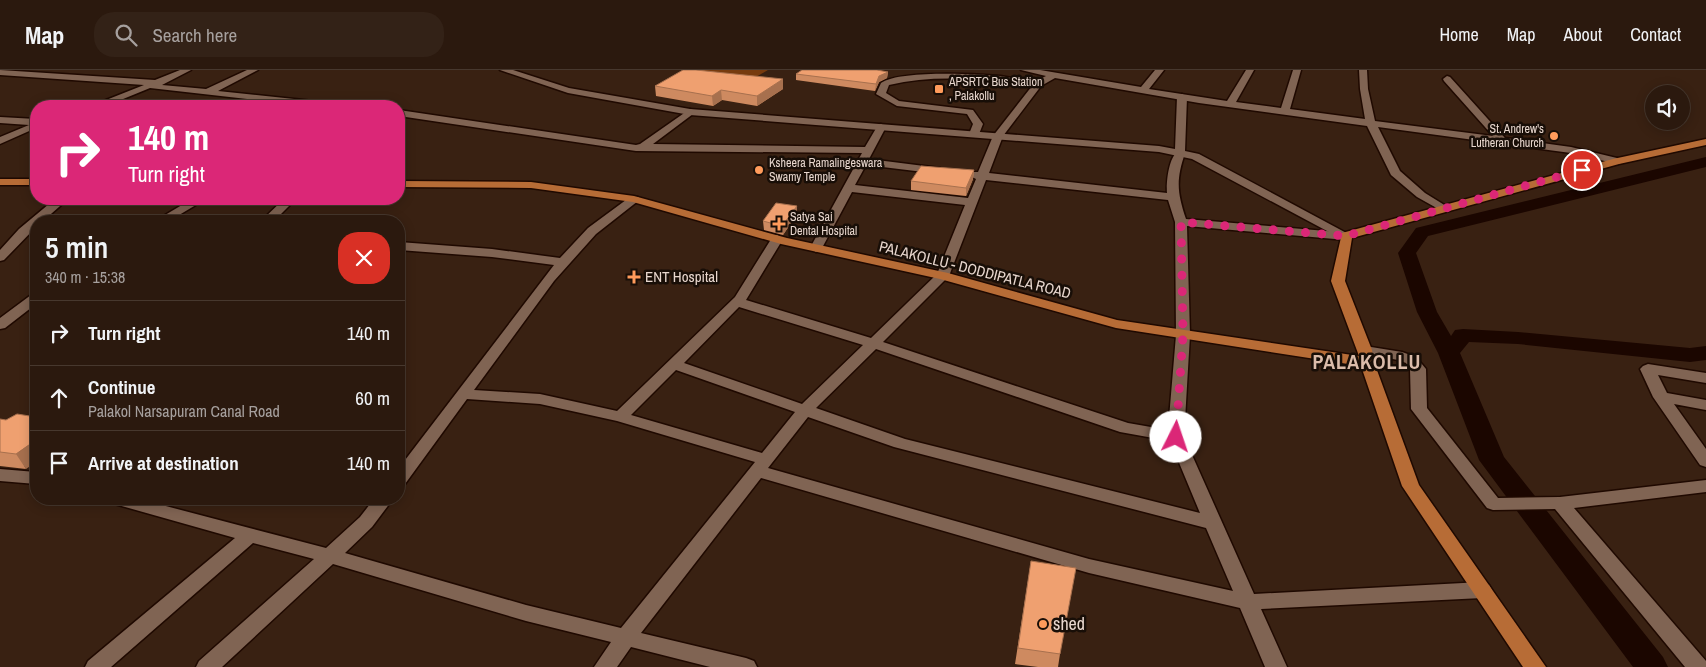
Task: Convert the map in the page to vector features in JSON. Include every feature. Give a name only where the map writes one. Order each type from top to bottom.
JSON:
[{"type":"main road","points":[[1535,667],[1410,486],[1366,356],[1338,281],[1346,236],[1617,161],[1706,142]]},
{"type":"main road","points":[[0,182],[30,182]]},
{"type":"main road","name":"PALAKOLLU - DODDIPATLA ROAD","points":[[405,184],[531,186],[634,199],[778,239],[943,276],[1116,324],[1183,335],[1366,356]]},
{"type":"street","points":[[115,100],[155,85],[187,70]]},
{"type":"street","points":[[208,92],[254,70]]},
{"type":"street","points":[[504,70],[568,90],[690,112],[1159,149],[1180,153],[1195,156],[1346,236]]},
{"type":"street","points":[[1025,70],[1182,97],[1284,112],[1571,150],[1617,161]]},
{"type":"street","points":[[1142,90],[1160,70]]},
{"type":"street","points":[[1230,104],[1250,70]]},
{"type":"street","points":[[1284,112],[1297,70]]},
{"type":"street","points":[[1363,70],[1364,90],[1371,123],[1395,173],[1421,195],[1442,208]]},
{"type":"street","points":[[974,134],[978,124],[970,112],[897,103],[881,94],[885,83],[902,75],[928,71],[956,72],[1038,84]]},
{"type":"street","points":[[6,73],[155,85],[279,100]]},
{"type":"street","points":[[605,667],[806,409],[943,276],[998,136],[1038,84],[1054,76]]},
{"type":"street","points":[[1447,79],[1502,141]]},
{"type":"street","points":[[1182,97],[1180,153],[1171,178],[1172,198],[1181,222],[1183,335],[1176,437],[1276,667]]},
{"type":"street","points":[[641,147],[690,112]]},
{"type":"street","points":[[405,114],[489,125],[614,146],[868,150]]},
{"type":"street","points":[[0,120],[30,123]]},
{"type":"street","points":[[0,141],[30,127]]},
{"type":"street","points":[[816,248],[881,127]]},
{"type":"street","points":[[862,161],[1172,198]]},
{"type":"street","points":[[848,188],[972,202]]},
{"type":"street","points":[[405,472],[549,278],[592,231],[634,199]]},
{"type":"street","points":[[43,215],[55,205]]},
{"type":"street","points":[[172,215],[189,205]]},
{"type":"street","points":[[273,215],[284,205]]},
{"type":"street","points":[[1181,222],[1346,236]]},
{"type":"street","points":[[0,257],[30,226]]},
{"type":"street","points":[[620,417],[737,302],[778,239]]},
{"type":"street","points":[[405,246],[492,253],[563,262]]},
{"type":"street","points":[[0,325],[30,302]]},
{"type":"street","points":[[737,302],[874,344],[1126,428],[1176,437]]},
{"type":"street","points":[[1366,356],[1402,356],[1411,360],[1418,369],[1420,409],[1493,504],[1560,503],[1706,486]]},
{"type":"street","points":[[673,364],[900,443],[1213,523]]},
{"type":"street","points":[[1706,378],[1648,369],[1662,396],[1706,461]]},
{"type":"street","points":[[463,394],[540,400],[620,417],[762,465],[1088,566],[1248,602],[1482,590]]},
{"type":"street","points":[[1662,396],[1706,405]]},
{"type":"street","points":[[0,475],[30,478]]},
{"type":"street","points":[[1560,503],[1698,667]]},
{"type":"street","points":[[140,505],[330,556],[526,613],[746,667]]},
{"type":"street","points":[[207,667],[330,556],[366,522],[379,505]]},
{"type":"street","points":[[96,667],[250,535]]},
{"type":"shaded area","points":[[693,70],[768,70],[751,80]]},
{"type":"building","points":[[683,70],[783,79],[757,96],[721,90],[712,96],[655,86]]},
{"type":"building","points":[[802,70],[877,70],[888,72],[879,76],[876,84],[796,74]]},
{"type":"building","points":[[921,166],[974,170],[966,188],[911,181]]},
{"type":"building","points":[[776,203],[797,206],[782,226],[763,221]]},
{"type":"building","points":[[17,414],[30,416],[30,444],[16,454],[0,452],[0,419],[6,420]]},
{"type":"building","name":"shed","points":[[1031,561],[1076,568],[1060,654],[1018,648]]},
{"type":"waterway","points":[[1449,353],[1427,312],[1407,253],[1422,232],[1706,162]]},
{"type":"waterway","points":[[1449,353],[1463,335],[1518,338],[1690,355],[1706,353]]},
{"type":"waterway","points":[[1449,353],[1492,460],[1652,667]]},
{"type":"place","name":"APSRTC Bus Station , Palakollu","points":[[939,89]]},
{"type":"place","name":"St. Andrew's Lutheran Church","points":[[1554,136]]},
{"type":"place","name":"Ksheera Ramalingeswara Swamy Temple","points":[[759,170]]},
{"type":"place","name":"Satya Sai Dental Hospital","points":[[779,224]]},
{"type":"place","name":"ENT Hospital","points":[[634,277]]},
{"type":"place","name":"shed","points":[[1043,624]]},
{"type":"district","name":"PALAKOLLU","points":[[1367,362]]},
{"type":"route","points":[[1176,437],[1183,335],[1181,222],[1223,227],[1270,228],[1346,236],[1582,170]]}]
